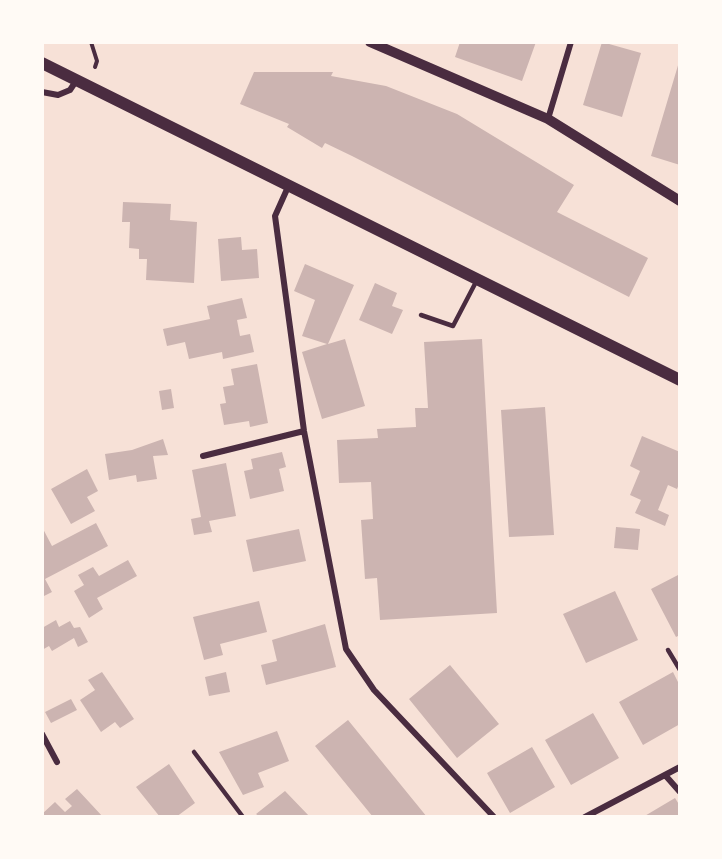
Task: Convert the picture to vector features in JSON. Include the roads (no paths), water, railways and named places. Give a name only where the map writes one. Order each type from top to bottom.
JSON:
[{"type":"main road","points":[[42,63],[680,380]]},
{"type":"street","points":[[370,42],[548,119],[680,201]]},
{"type":"street","points":[[548,119],[571,42]]},
{"type":"street","points":[[42,92],[58,94],[70,90],[76,81]]},
{"type":"street","points":[[288,187],[275,216],[304,431],[346,649],[374,690],[494,817]]},
{"type":"street","points":[[203,456],[304,431]]},
{"type":"street","points":[[42,734],[57,762]]},
{"type":"street","points":[[585,817],[680,767]]},
{"type":"street","points":[[665,775],[680,792]]},
{"type":"lane","points":[[421,315],[453,326],[477,280]]},
{"type":"lane","points":[[668,650],[680,670]]},
{"type":"lane","points":[[194,752],[243,817]]}]
